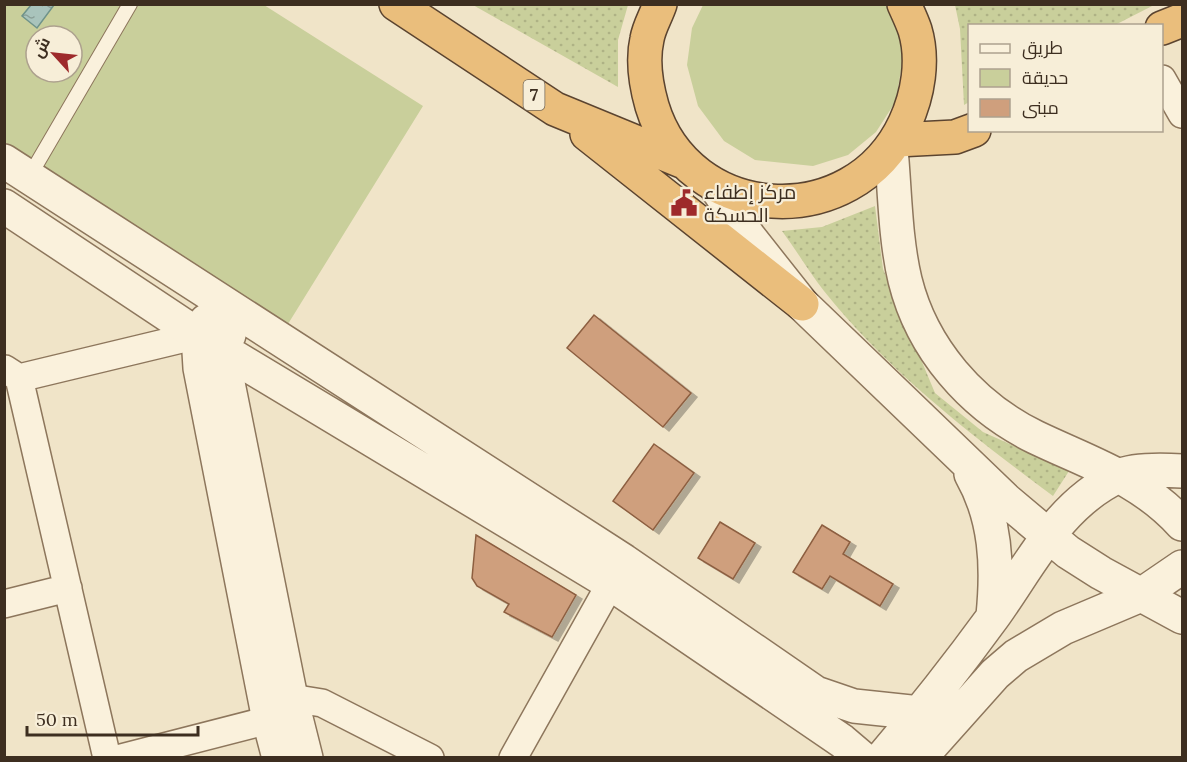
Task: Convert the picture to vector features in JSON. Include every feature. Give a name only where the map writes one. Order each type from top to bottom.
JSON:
[{"type":"highway","name":"7","points":[[396,4],[555,109],[684,162],[716,187],[752,200],[791,203],[829,195],[863,176],[894,145],[913,106],[919,68],[915,31],[904,4]]},
{"type":"highway","name":"7","points":[[660,4],[647,39],[646,84],[658,126],[684,162]]},
{"type":"highway","points":[[1163,27],[1182,20]]},
{"type":"highway","points":[[555,109],[802,304]]},
{"type":"highway","points":[[894,145],[955,137],[969,132]]},
{"type":"street","points":[[1163,82],[1182,114]]},
{"type":"street","points":[[894,145],[898,237],[905,280],[920,322],[942,361],[972,394],[1001,418],[1035,437],[1121,475],[1154,496],[1182,524]]},
{"type":"street","points":[[17,169],[229,305],[616,572],[862,758]]},
{"type":"street","points":[[716,187],[749,237],[802,304],[962,459],[1068,552],[1182,616]]},
{"type":"street","points":[[4,206],[210,341],[616,572],[816,693],[854,706],[921,713]]},
{"type":"street","points":[[229,305],[210,341],[200,368],[280,709],[279,758]]},
{"type":"street","points":[[210,341],[12,373],[68,588],[122,757],[280,709],[322,702],[430,758]]},
{"type":"street","points":[[962,459],[975,481],[992,529],[997,580],[993,616]]},
{"type":"street","points":[[882,758],[921,713],[993,616],[1047,535],[1077,505],[1121,475],[1148,471],[1182,471]]},
{"type":"street","points":[[920,758],[995,674],[1016,656],[1063,628],[1141,595],[1182,567]]},
{"type":"street","points":[[513,758],[616,572]]},
{"type":"street","points":[[4,604],[68,588]]},
{"type":"street","points":[[280,709],[306,758]]},
{"type":"lane","points":[[17,169],[130,4]]},
{"type":"green space","points":[[955,4],[1154,5],[1117,24],[968,24],[968,103],[964,105],[960,29]]},
{"type":"green space","points":[[4,5],[264,5],[423,106],[288,324],[5,142]]},
{"type":"green space","points":[[473,5],[628,5],[618,40],[618,87]]},
{"type":"green space","points":[[703,5],[889,5],[896,15],[904,51],[896,101],[876,132],[848,155],[813,166],[755,160],[724,141],[698,106],[687,65],[692,28]]},
{"type":"green space","points":[[875,206],[883,269],[935,393],[983,432],[1069,471],[1053,496],[962,426],[875,348],[824,291],[782,231],[822,227]]},
{"type":"water","points":[[31,5],[54,5],[40,24],[32,24],[22,16]]},
{"type":"building","points":[[594,315],[691,393],[663,427],[567,348]]},
{"type":"building","points":[[654,444],[694,473],[653,530],[613,501]]},
{"type":"building","points":[[720,522],[755,543],[733,579],[698,558]]},
{"type":"building","points":[[822,525],[850,542],[843,554],[893,584],[880,606],[830,576],[822,589],[793,572]]},
{"type":"building","points":[[476,535],[576,595],[552,637],[504,612],[509,604],[477,586],[472,578]]},
{"type":"place","name":"مركز إطفاء الحسكة","points":[[684,203]]}]
